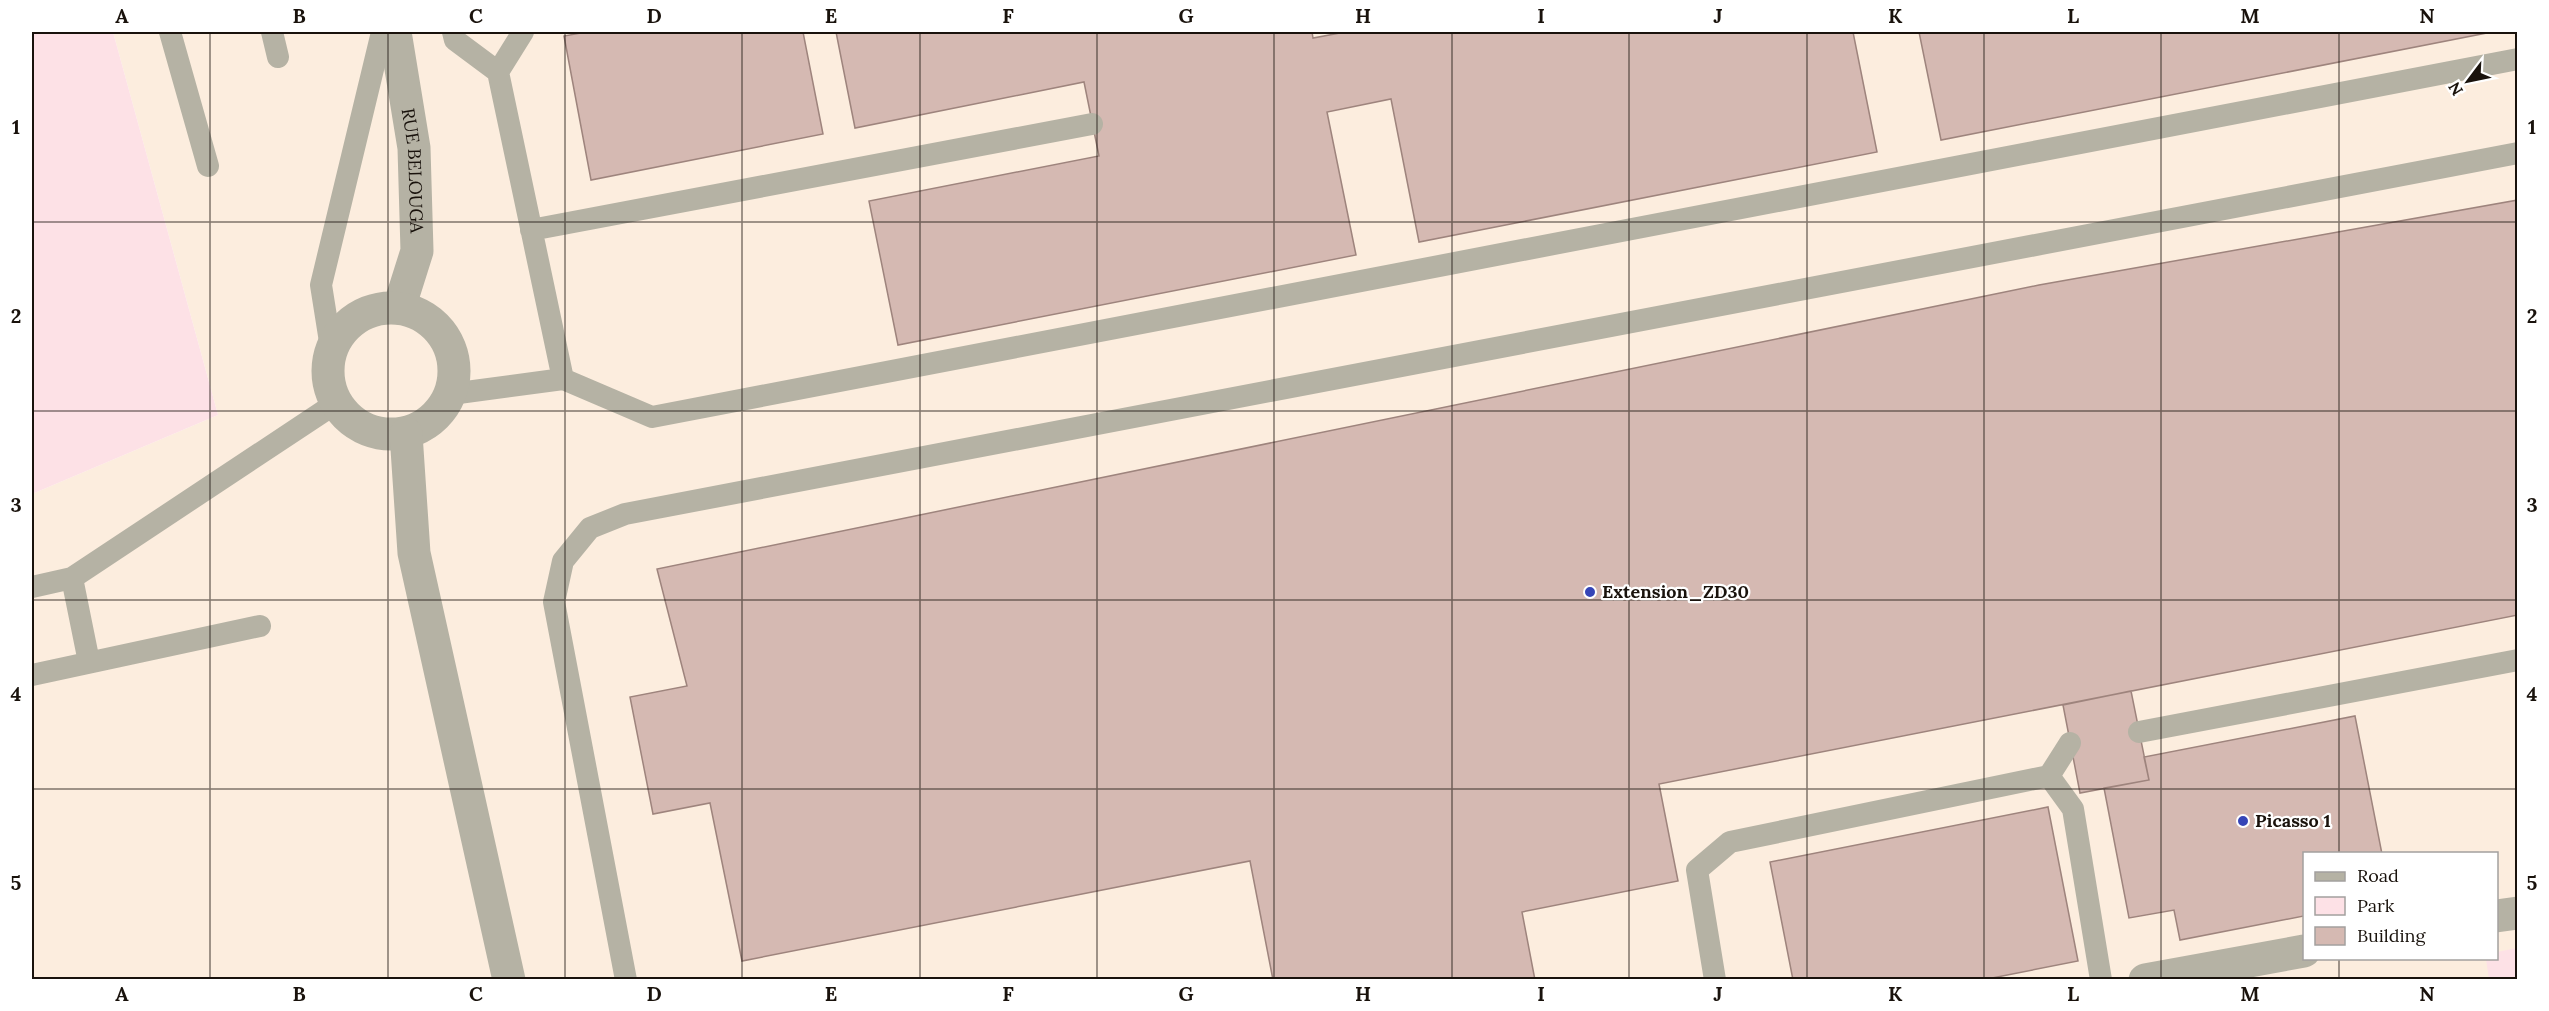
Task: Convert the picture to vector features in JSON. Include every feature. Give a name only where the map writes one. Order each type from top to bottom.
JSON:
[{"type":"street","name":"RUE BELOUGA","points":[[395,32],[414,148],[417,251],[399,308]]},
{"type":"street","points":[[399,308],[418,314],[433,324],[445,338],[453,356],[454,375],[451,394],[434,419],[406,434],[386,435],[366,430],[348,419],[336,403],[327,376],[331,348],[347,325],[371,310],[399,308]]},
{"type":"street","points":[[406,434],[414,554],[509,980]]},
{"type":"street","points":[[2498,916],[2517,913]]},
{"type":"street","points":[[2145,980],[2303,951]]},
{"type":"lane","points":[[170,32],[207,166]]},
{"type":"lane","points":[[272,32],[278,57]]},
{"type":"lane","points":[[331,348],[321,285],[382,32]]},
{"type":"lane","points":[[453,32],[455,40],[498,72],[563,379]]},
{"type":"lane","points":[[498,72],[523,32]]},
{"type":"lane","points":[[451,394],[563,379],[652,417],[2517,59]]},
{"type":"lane","points":[[531,230],[1092,124]]},
{"type":"lane","points":[[626,980],[554,602],[563,561],[590,528],[625,514],[2517,153]]},
{"type":"lane","points":[[32,587],[72,578],[336,403]]},
{"type":"lane","points":[[72,578],[89,662]]},
{"type":"lane","points":[[32,675],[260,626]]},
{"type":"lane","points":[[2139,732],[2517,660]]},
{"type":"lane","points":[[1715,980],[1697,870],[1730,842],[2049,776],[2070,743]]},
{"type":"lane","points":[[2049,776],[2073,809],[2101,980]]},
{"type":"shaded area","points":[[113,32],[2517,32],[2517,979],[32,980],[32,494],[218,415]]},
{"type":"green space","points":[[32,32],[113,32],[218,415],[32,494]]},
{"type":"green space","points":[[2517,948],[2517,979],[2489,979],[2486,960],[2498,960],[2498,952]]},
{"type":"building","points":[[586,32],[803,32],[823,134],[591,180],[564,36]]},
{"type":"building","points":[[836,32],[1312,32],[1313,38],[1345,32],[1853,32],[1877,152],[1419,242],[1391,99],[1327,112],[1356,255],[898,345],[869,201],[1099,156],[1084,82],[855,128]]},
{"type":"building","points":[[1919,32],[2492,32],[1941,140]]},
{"type":"building","name":"Extension_ZD30","points":[[2518,200],[2518,615],[1659,784],[1678,881],[1522,912],[1535,980],[1273,980],[1250,861],[742,961],[710,803],[653,814],[630,697],[687,686],[657,569],[2039,285]]},
{"type":"building","points":[[2131,691],[2149,780],[2080,793],[2063,705]]},
{"type":"building","name":"Picasso 1","points":[[2355,716],[2382,852],[2303,852],[2303,916],[2180,940],[2174,910],[2129,918],[2104,788],[2149,780],[2144,757]]},
{"type":"building","points":[[2048,807],[2078,961],[1982,980],[1793,980],[1770,862]]},
{"type":"place","name":"Extension_ZD30","points":[[1590,592]]},
{"type":"place","name":"Picasso 1","points":[[2243,821]]}]
